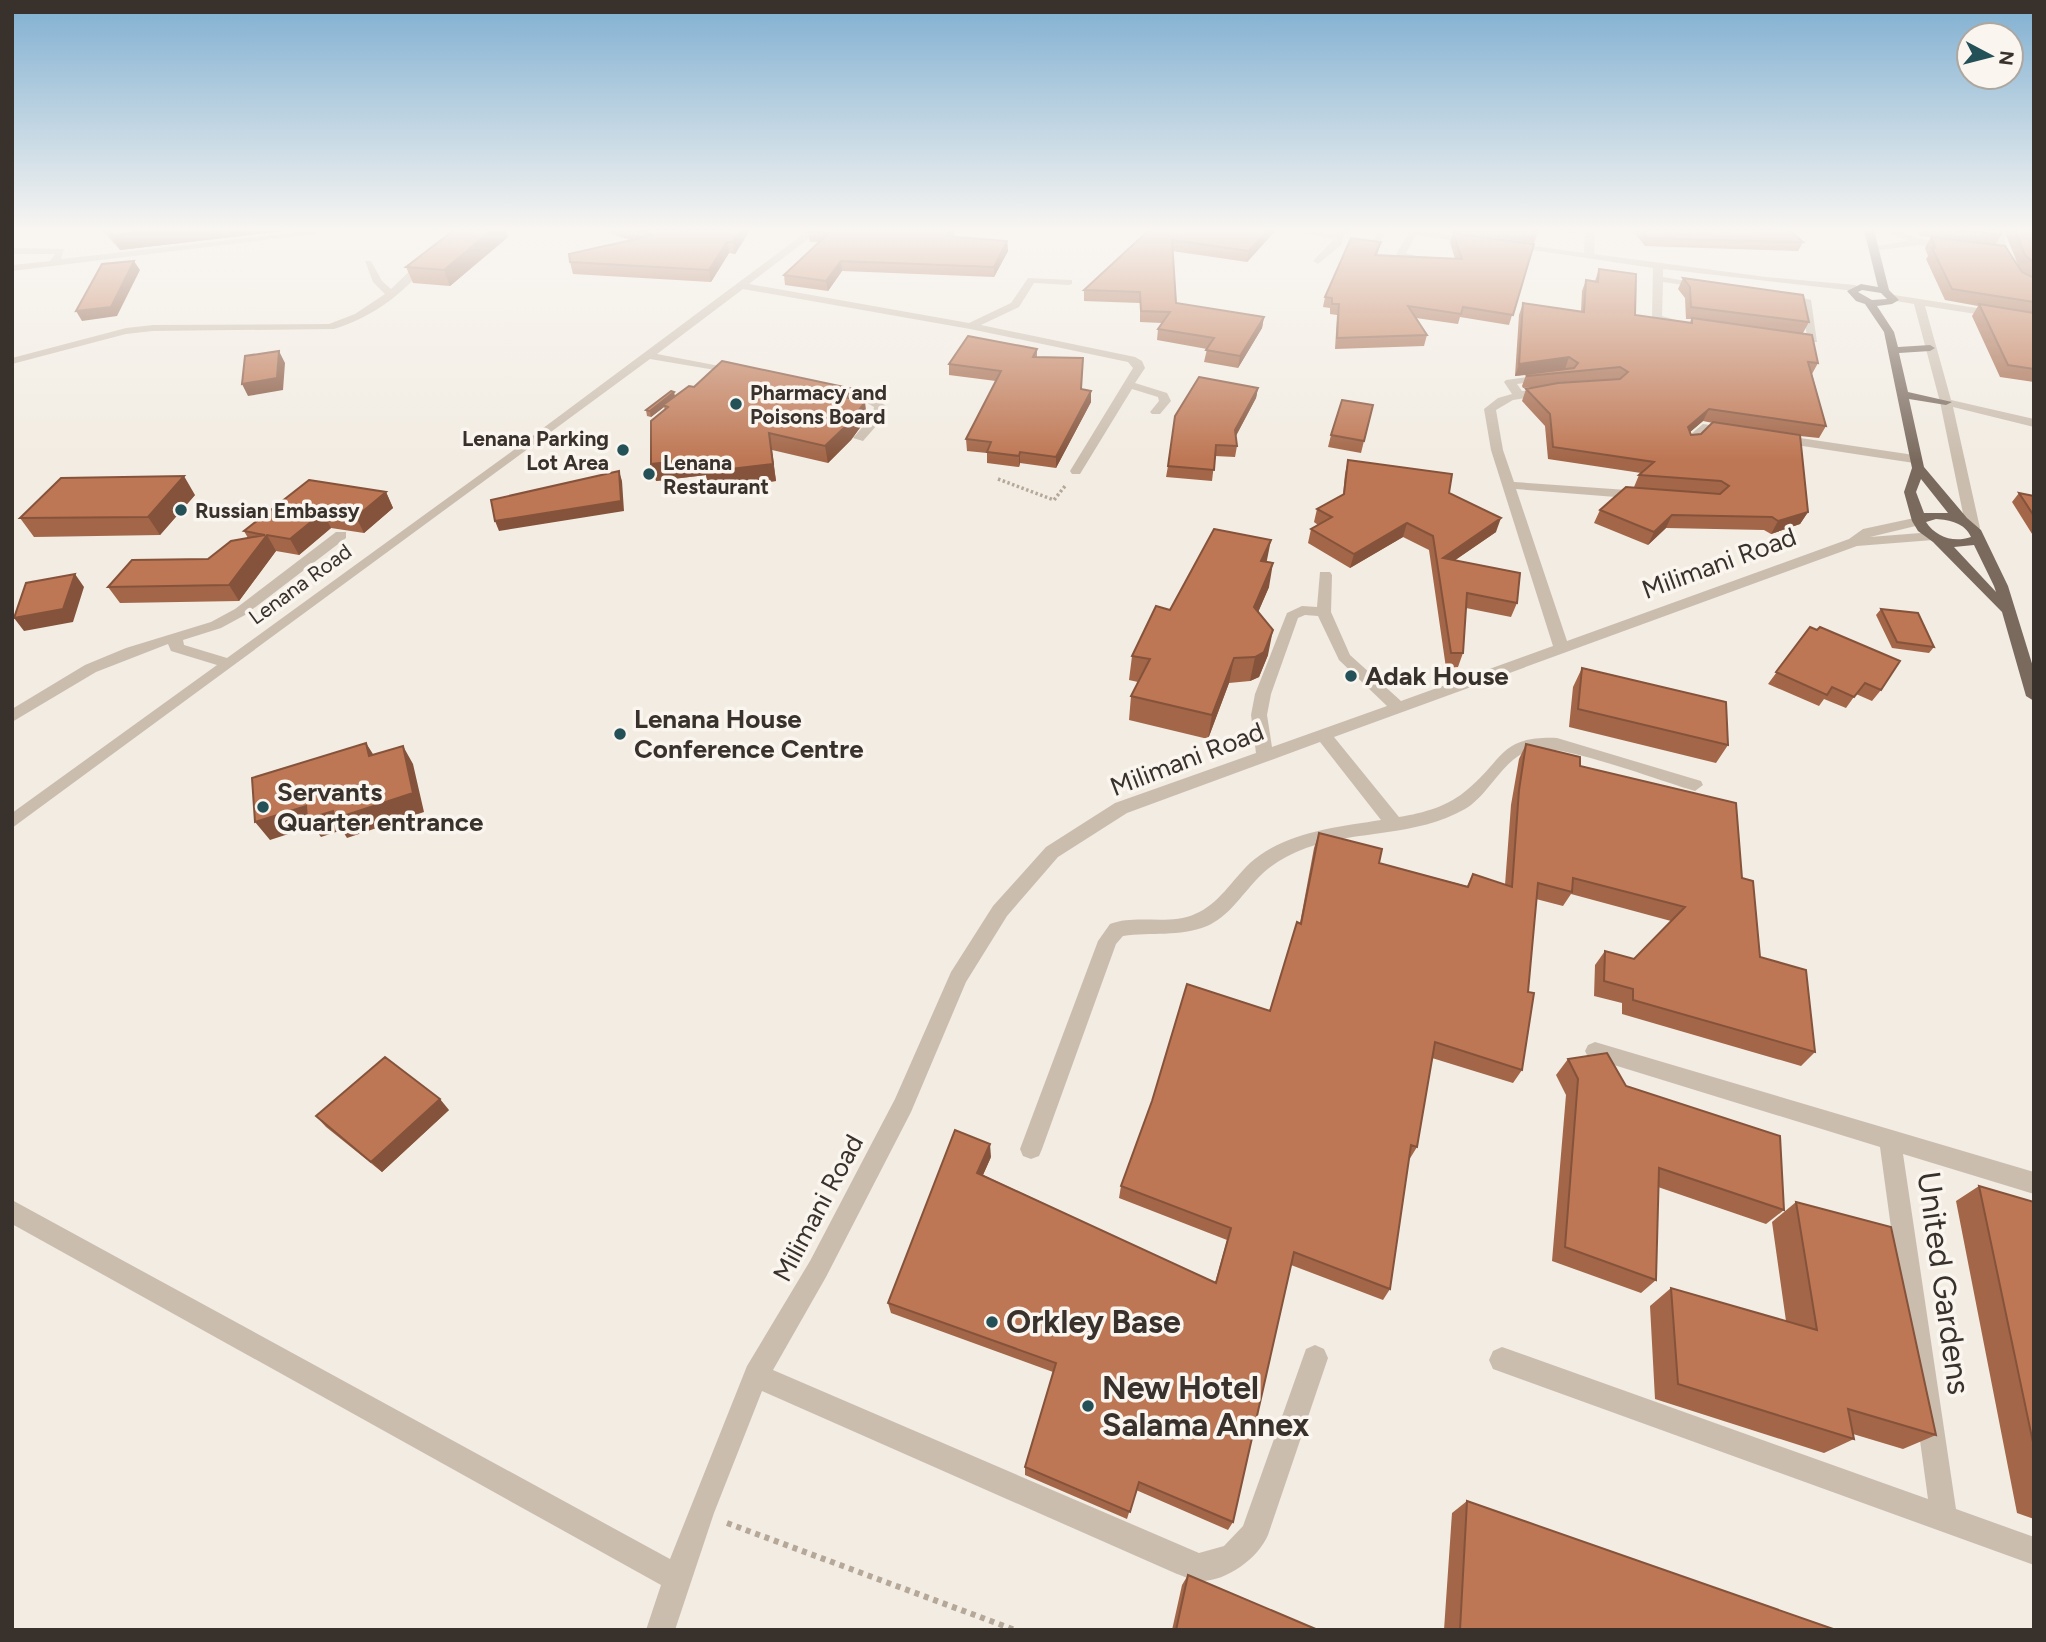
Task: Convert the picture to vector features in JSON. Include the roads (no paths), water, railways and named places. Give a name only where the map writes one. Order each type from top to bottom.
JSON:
[{"type":"main road","points":[[1874,307],[1889,332],[1904,395],[1916,464],[1910,492],[1919,520],[2006,610]]},
{"type":"main road","points":[[1889,332],[1893,324],[1891,307]]},
{"type":"main road","points":[[1894,350],[1930,348]]},
{"type":"main road","points":[[1904,395],[1946,402]]},
{"type":"main road","points":[[1916,464],[1971,529],[2001,586],[2006,610],[2034,696]]},
{"type":"main road","points":[[1919,520],[1936,514],[1971,529]]},
{"type":"main road","points":[[1935,537],[1957,544],[1971,529]]},
{"type":"street","points":[[12,361],[140,330],[330,327],[355,320],[376,307]]},
{"type":"street","name":"Lenana Road","points":[[12,822],[515,455],[710,307]]},
{"type":"street","points":[[861,307],[970,326],[1131,359],[1138,363],[1139,368],[1130,385],[1076,471]]},
{"type":"street","points":[[970,326],[1012,307]]},
{"type":"street","points":[[1658,307],[1658,320],[1688,325]]},
{"type":"street","points":[[1777,338],[1813,340],[1808,307]]},
{"type":"street","points":[[1920,307],[1946,402],[1971,529]]},
{"type":"street","points":[[1944,307],[2034,320]]},
{"type":"street","points":[[645,355],[749,375]]},
{"type":"street","points":[[712,379],[723,370]]},
{"type":"street","points":[[1519,395],[1510,383],[1565,375]]},
{"type":"street","points":[[1130,385],[1163,395],[1164,401],[1156,412]]},
{"type":"street","points":[[815,388],[868,398],[880,406],[878,417],[859,438]]},
{"type":"street","points":[[1560,391],[1519,395],[1498,401],[1490,409],[1497,450],[1562,650]]},
{"type":"street","points":[[1946,402],[2034,423]]},
{"type":"street","points":[[1689,442],[1703,428],[1744,434]]},
{"type":"street","points":[[1765,437],[1916,464]]},
{"type":"street","points":[[1509,485],[1659,496]]},
{"type":"street","name":"Milimani Road","points":[[1854,542],[1868,532],[1919,520]]},
{"type":"street","points":[[12,717],[44,693],[119,653],[216,625],[240,612],[341,535]]},
{"type":"street","name":"Milimani Road","points":[[660,1630],[700,1513],[756,1375],[818,1269],[903,1105],[958,978],[1000,911],[1052,852],[1121,808],[1562,650],[1762,573],[1854,542],[1935,537]]},
{"type":"street","points":[[1325,575],[1324,612],[1344,657],[1400,709]]},
{"type":"street","points":[[1265,757],[1259,715],[1292,616],[1302,610],[1324,612]]},
{"type":"street","points":[[176,637],[176,648],[227,663]]},
{"type":"street","points":[[1324,736],[1395,825]]},
{"type":"street","points":[[1031,1149],[1108,941],[1117,929],[1199,921],[1214,913],[1258,867],[1275,854],[1311,839],[1395,825],[1457,806],[1475,794],[1516,748],[1534,741],[1557,744],[1695,785]]},
{"type":"street","name":"United Gardens","points":[[1595,1051],[2034,1183]]},
{"type":"street","name":"United Gardens","points":[[1890,1140],[1944,1519]]},
{"type":"street","points":[[12,1211],[677,1578]]},
{"type":"street","points":[[756,1375],[1177,1560],[1199,1566],[1232,1558],[1254,1535],[1315,1358]]},
{"type":"street","points":[[1502,1360],[2034,1551]]},
{"type":"place","name":"Pharmacy and Poisons Board","points":[[736,404]]},
{"type":"place","name":"Lenana Parking Lot Area","points":[[623,450]]},
{"type":"place","name":"Lenana Restaurant","points":[[649,474]]},
{"type":"place","name":"Russian Embassy","points":[[181,510]]},
{"type":"place","name":"Adak House","points":[[1351,676]]},
{"type":"place","name":"Lenana House Conference Centre","points":[[620,734]]},
{"type":"place","name":"Servants Quarter entrance","points":[[263,807]]},
{"type":"place","name":"Orkley Base","points":[[992,1322]]},
{"type":"place","name":"New Hotel Salama Annex","points":[[1088,1406]]}]
